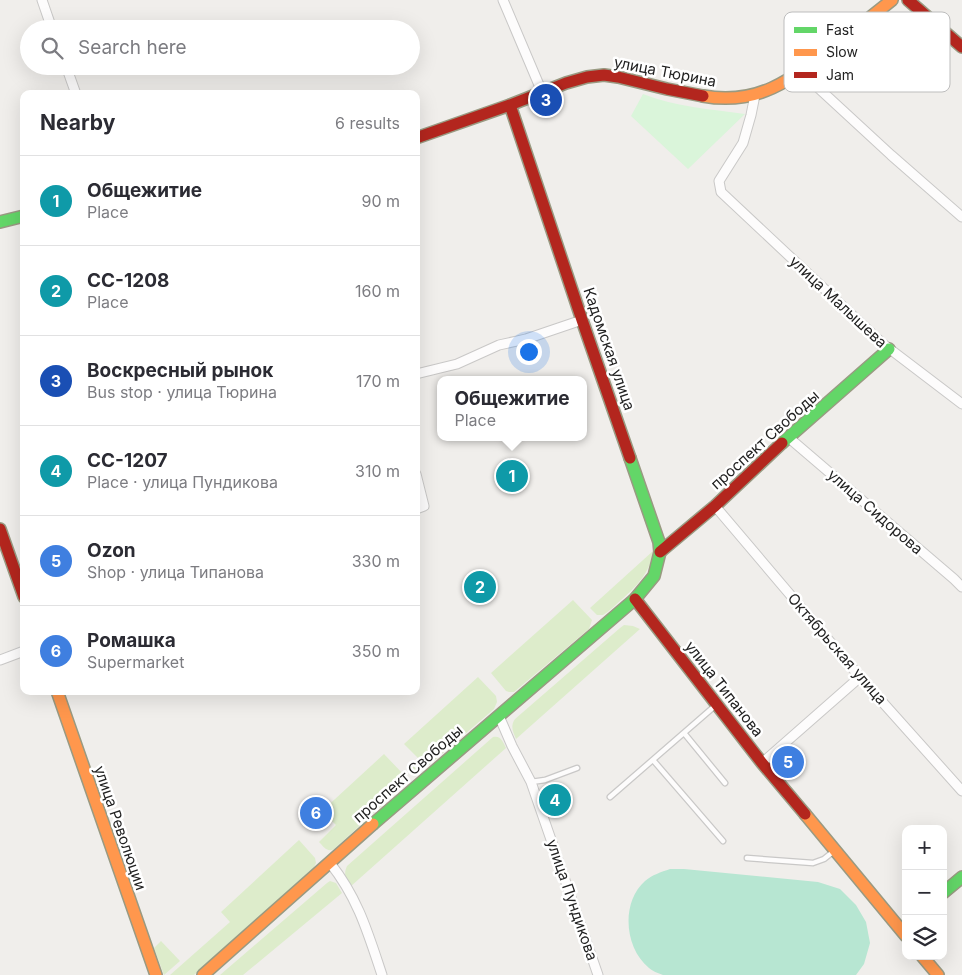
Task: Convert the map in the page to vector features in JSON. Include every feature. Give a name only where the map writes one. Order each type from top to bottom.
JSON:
[{"type":"street","points":[[42,0],[49,20]]},
{"type":"street","points":[[503,0],[542,92]]},
{"type":"street","points":[[908,0],[922,12]]},
{"type":"street","name":"улица Тюрина","points":[[875,12],[888,1]]},
{"type":"street","points":[[950,37],[962,47]]},
{"type":"street","points":[[69,75],[75,90]]},
{"type":"street","name":"улица Тюрина","points":[[420,137],[587,77],[604,75],[618,77],[714,98],[736,98],[755,95],[784,82]]},
{"type":"street","points":[[823,92],[891,155],[962,216]]},
{"type":"street","name":"улица Малышева","points":[[755,95],[743,142],[719,181],[721,192],[889,349],[962,404]]},
{"type":"street","name":"Кадомская улица","points":[[510,105],[659,542],[660,552],[654,576],[635,599]]},
{"type":"street","points":[[0,222],[20,217]]},
{"type":"street","points":[[420,373],[457,364],[499,345],[526,339],[582,320]]},
{"type":"street","name":"проспект Свободы","points":[[660,552],[715,506],[788,437],[889,349]]},
{"type":"street","name":"улица Сидорова","points":[[788,437],[962,587]]},
{"type":"street","name":"Октябрьская улица","points":[[715,506],[860,677],[962,791]]},
{"type":"street","points":[[0,529],[20,586]]},
{"type":"street","name":"проспект Свободы","points":[[204,975],[635,599]]},
{"type":"street","name":"улица Типанова","points":[[635,599],[762,763],[902,928]]},
{"type":"street","points":[[0,660],[20,652]]},
{"type":"street","points":[[762,763],[860,677]]},
{"type":"street","name":"улица Революции","points":[[57,695],[156,975]]},
{"type":"street","name":"улица Пундикова","points":[[499,716],[531,782],[598,975]]},
{"type":"street","points":[[330,864],[341,877],[359,909],[382,975]]},
{"type":"street","points":[[947,890],[962,877]]},
{"type":"street","points":[[925,960],[938,975]]},
{"type":"lane","points":[[610,798],[717,704]]},
{"type":"lane","points":[[684,733],[725,783]]},
{"type":"lane","points":[[654,760],[723,841]]},
{"type":"lane","points":[[531,782],[545,780],[577,768]]},
{"type":"lane","points":[[747,858],[813,863],[824,859],[835,850]]},
{"type":"green space","points":[[643,94],[681,105],[745,114],[688,169],[631,116]]},
{"type":"green space","points":[[653,551],[649,566],[637,584],[608,612],[603,615],[597,615],[590,608]]},
{"type":"green space","points":[[573,600],[592,620],[589,629],[514,692],[506,691],[491,673]]},
{"type":"green space","points":[[624,625],[640,629],[516,739],[512,727],[515,719]]},
{"type":"green space","points":[[478,677],[496,696],[497,702],[494,709],[422,771],[417,773],[412,771],[409,768],[419,759],[404,744]]},
{"type":"green space","points":[[493,737],[500,738],[506,748],[350,887],[345,874],[347,866]]},
{"type":"green space","points":[[384,754],[405,776],[406,784],[334,849],[329,850],[325,848],[319,842],[336,825],[322,811]]},
{"type":"green space","points":[[299,840],[315,858],[316,863],[314,867],[194,975],[170,975],[230,922],[221,912]]},
{"type":"green space","points":[[670,869],[818,882],[840,889],[856,905],[866,922],[870,943],[864,964],[856,975],[663,975],[653,971],[634,949],[630,937],[629,912],[637,890],[645,881],[654,875]]},
{"type":"green space","points":[[330,881],[336,883],[342,893],[243,975],[220,975],[327,883]]},
{"type":"green space","points":[[161,941],[180,961],[164,975],[154,948]]},
{"type":"traffic: fast","points":[[0,222],[20,217]]},
{"type":"traffic: fast","points":[[782,443],[889,349]]},
{"type":"traffic: fast","points":[[373,824],[635,599],[654,576],[660,552],[659,542],[630,458]]},
{"type":"traffic: fast","points":[[947,890],[962,877]]},
{"type":"traffic: slow","points":[[877,12],[892,0]]},
{"type":"traffic: slow","points":[[703,96],[741,97],[757,94],[784,82]]},
{"type":"traffic: slow","points":[[58,695],[156,975]]},
{"type":"traffic: slow","points":[[805,814],[902,931]]},
{"type":"traffic: slow","points":[[203,975],[373,824]]},
{"type":"traffic: slow","points":[[925,960],[938,975]]},
{"type":"traffic: jam","points":[[908,0],[922,12]]},
{"type":"traffic: jam","points":[[950,37],[962,47]]},
{"type":"traffic: jam","points":[[420,137],[587,77],[604,75],[618,77],[703,96]]},
{"type":"traffic: jam","points":[[510,105],[630,458]]},
{"type":"traffic: jam","points":[[660,552],[715,506],[782,443]]},
{"type":"traffic: jam","points":[[0,529],[20,586]]},
{"type":"traffic: jam","points":[[635,599],[762,763],[805,814]]},
{"type":"place","name":"Воскресный рынок","points":[[546,100]]},
{"type":"place","name":"Общежитие","points":[[512,476]]},
{"type":"place","name":"СС-1208","points":[[480,587]]},
{"type":"place","name":"Ozon","points":[[788,762]]},
{"type":"place","name":"СС-1207","points":[[555,800]]},
{"type":"place","name":"Ромашка","points":[[316,813]]}]
